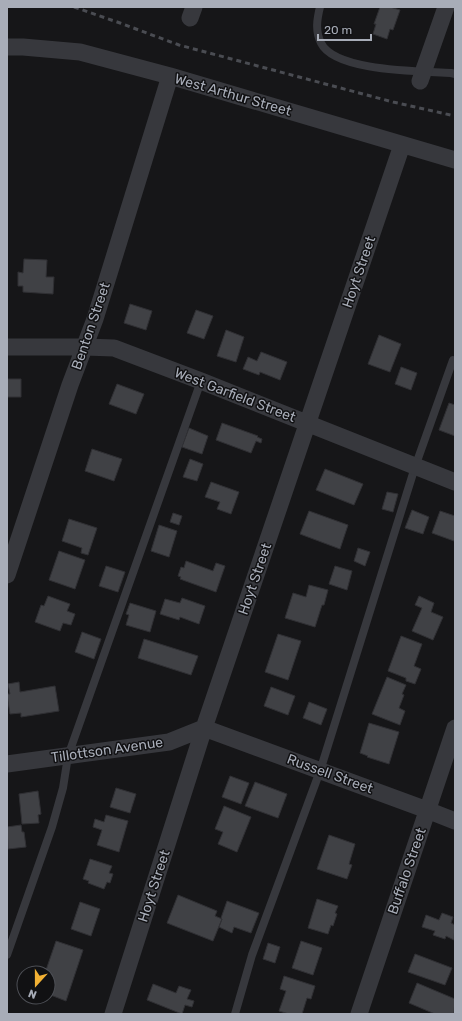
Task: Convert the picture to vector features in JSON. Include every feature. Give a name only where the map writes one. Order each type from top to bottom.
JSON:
[{"type":"street","points":[[422,76],[446,7]]},
{"type":"street","name":"West Arthur Street","points":[[7,47],[80,52],[170,76],[455,160]]},
{"type":"street","name":"Benton Street","points":[[7,575],[70,385],[95,319],[170,76]]},
{"type":"street","name":"Hoyt Street","points":[[113,1014],[204,728],[402,145]]},
{"type":"street","name":"West Garfield Street","points":[[7,347],[114,348],[455,482]]},
{"type":"street","name":"Tillottson Avenue","points":[[7,764],[169,742],[204,728]]},
{"type":"street","name":"Russell Street","points":[[204,728],[455,821]]},
{"type":"street","name":"Buffalo Street","points":[[358,1014],[455,728]]},
{"type":"lane","points":[[320,7],[317,18],[317,31],[321,44],[331,54],[361,66],[412,72],[422,76],[451,73],[455,74]]},
{"type":"lane","points":[[235,1014],[252,955],[320,771],[415,466],[453,360]]},
{"type":"lane","points":[[7,955],[9,944],[52,827],[63,788],[68,756],[201,381]]},
{"type":"building","points":[[380,7],[390,7],[400,10],[393,30],[390,29],[387,39],[373,34],[376,24],[374,24]]},
{"type":"building","points":[[24,259],[47,260],[46,277],[54,277],[53,294],[23,292],[23,286],[18,286],[18,272],[23,273]]},
{"type":"building","points":[[130,304],[152,311],[146,330],[124,323]]},
{"type":"building","points":[[196,310],[213,316],[204,339],[187,333]]},
{"type":"building","points":[[226,330],[244,337],[236,362],[217,356]]},
{"type":"building","points":[[379,335],[401,344],[390,372],[368,364]]},
{"type":"building","points":[[261,352],[287,362],[280,380],[260,372],[259,375],[243,369],[248,357],[257,361]]},
{"type":"building","points":[[401,367],[417,373],[411,390],[395,384]]},
{"type":"building","points":[[7,379],[21,379],[21,397],[7,397]]},
{"type":"building","points":[[117,384],[144,394],[136,414],[109,404]]},
{"type":"building","points":[[449,403],[455,405],[455,436],[439,430]]},
{"type":"building","points":[[222,423],[258,436],[257,437],[262,439],[261,443],[256,441],[251,453],[216,440]]},
{"type":"building","points":[[189,428],[208,436],[202,454],[182,447]]},
{"type":"building","points":[[92,449],[122,459],[114,481],[85,471]]},
{"type":"building","points":[[190,459],[203,464],[197,481],[183,477]]},
{"type":"building","points":[[325,469],[363,484],[354,505],[316,490]]},
{"type":"building","points":[[211,482],[239,492],[231,514],[217,509],[220,502],[205,497]]},
{"type":"building","points":[[387,492],[398,494],[393,512],[382,509]]},
{"type":"building","points":[[412,510],[429,517],[423,534],[405,528]]},
{"type":"building","points":[[309,511],[348,525],[340,549],[300,534]]},
{"type":"building","points":[[440,511],[455,516],[454,541],[432,533]]},
{"type":"building","points":[[173,513],[182,516],[179,525],[170,522]]},
{"type":"building","points":[[69,519],[97,528],[88,555],[81,553],[82,548],[62,541]]},
{"type":"building","points":[[159,525],[177,531],[169,557],[151,551]]},
{"type":"building","points":[[358,548],[370,552],[365,566],[354,561]]},
{"type":"building","points":[[59,551],[85,560],[75,589],[49,580]]},
{"type":"building","points":[[186,561],[213,571],[216,563],[225,566],[216,592],[180,579],[181,577],[178,576],[181,567],[184,568]]},
{"type":"building","points":[[106,566],[125,572],[118,592],[99,586]]},
{"type":"building","points":[[335,566],[352,571],[347,590],[329,584]]},
{"type":"building","points":[[309,585],[328,590],[315,627],[285,618],[293,593],[306,597]]},
{"type":"building","points":[[48,596],[70,604],[67,611],[75,614],[71,625],[63,623],[60,631],[35,622],[41,605],[44,606]]},
{"type":"building","points":[[419,596],[434,603],[431,612],[443,617],[433,640],[412,631],[422,608],[415,605]]},
{"type":"building","points":[[182,598],[205,606],[199,624],[180,617],[179,620],[160,614],[165,599],[180,603]]},
{"type":"building","points":[[130,603],[156,611],[150,632],[126,625],[129,615],[126,614]]},
{"type":"building","points":[[82,632],[101,639],[94,659],[75,652]]},
{"type":"building","points":[[278,634],[301,641],[288,680],[265,672]]},
{"type":"building","points":[[401,636],[422,644],[414,666],[421,669],[415,684],[406,681],[406,678],[388,671]]},
{"type":"building","points":[[144,639],[198,656],[191,675],[138,658]]},
{"type":"building","points":[[387,677],[406,685],[402,694],[404,695],[399,708],[405,711],[400,725],[372,714]]},
{"type":"building","points":[[19,682],[20,692],[55,686],[59,711],[21,717],[21,713],[10,714],[7,694],[10,694],[8,684]]},
{"type":"building","points":[[271,687],[295,696],[288,715],[264,706]]},
{"type":"building","points":[[309,702],[327,709],[321,725],[303,718]]},
{"type":"building","points":[[369,723],[399,732],[389,764],[367,757],[368,756],[360,753]]},
{"type":"building","points":[[230,776],[249,783],[241,804],[222,797]]},
{"type":"building","points":[[255,782],[287,794],[278,818],[245,806]]},
{"type":"building","points":[[116,788],[136,794],[130,813],[110,807]]},
{"type":"building","points":[[38,791],[41,814],[38,815],[39,823],[22,824],[19,794]]},
{"type":"building","points":[[224,806],[251,817],[237,852],[218,844],[223,832],[215,829]]},
{"type":"building","points":[[106,815],[128,821],[119,852],[97,845],[102,830],[93,827],[95,819],[104,822]]},
{"type":"building","points":[[21,825],[22,832],[24,832],[26,847],[8,849],[7,827]]},
{"type":"building","points":[[329,835],[355,844],[349,864],[352,865],[347,879],[317,869]]},
{"type":"building","points":[[90,859],[112,866],[109,873],[113,874],[110,883],[107,882],[104,889],[88,883],[89,881],[83,879]]},
{"type":"building","points":[[178,895],[217,911],[215,916],[222,919],[213,941],[167,923]]},
{"type":"building","points":[[317,899],[338,906],[335,913],[337,914],[333,926],[331,925],[328,934],[308,928]]},
{"type":"building","points":[[227,901],[259,913],[251,933],[234,927],[232,933],[219,927]]},
{"type":"building","points":[[80,902],[100,909],[91,936],[71,929]]},
{"type":"building","points":[[442,913],[453,917],[451,923],[455,925],[454,940],[446,936],[445,939],[433,935],[435,931],[422,927],[426,915],[439,920]]},
{"type":"building","points":[[56,941],[83,950],[66,1001],[56,997],[56,965],[48,965]]},
{"type":"building","points":[[301,941],[322,948],[313,975],[292,968]]},
{"type":"building","points":[[268,943],[280,947],[275,963],[263,959]]},
{"type":"building","points":[[415,954],[452,968],[445,985],[408,972]]},
{"type":"building","points":[[284,976],[315,986],[311,999],[307,998],[302,1014],[289,1014],[279,1011],[286,991],[280,989]]},
{"type":"building","points":[[417,983],[455,999],[454,1014],[435,1014],[409,1003]]},
{"type":"building","points":[[153,984],[176,993],[179,986],[191,990],[187,999],[194,1001],[192,1007],[185,1005],[182,1014],[147,1000]]},
{"type":"railway","points":[[74,7],[179,45],[393,102],[455,116]]}]
